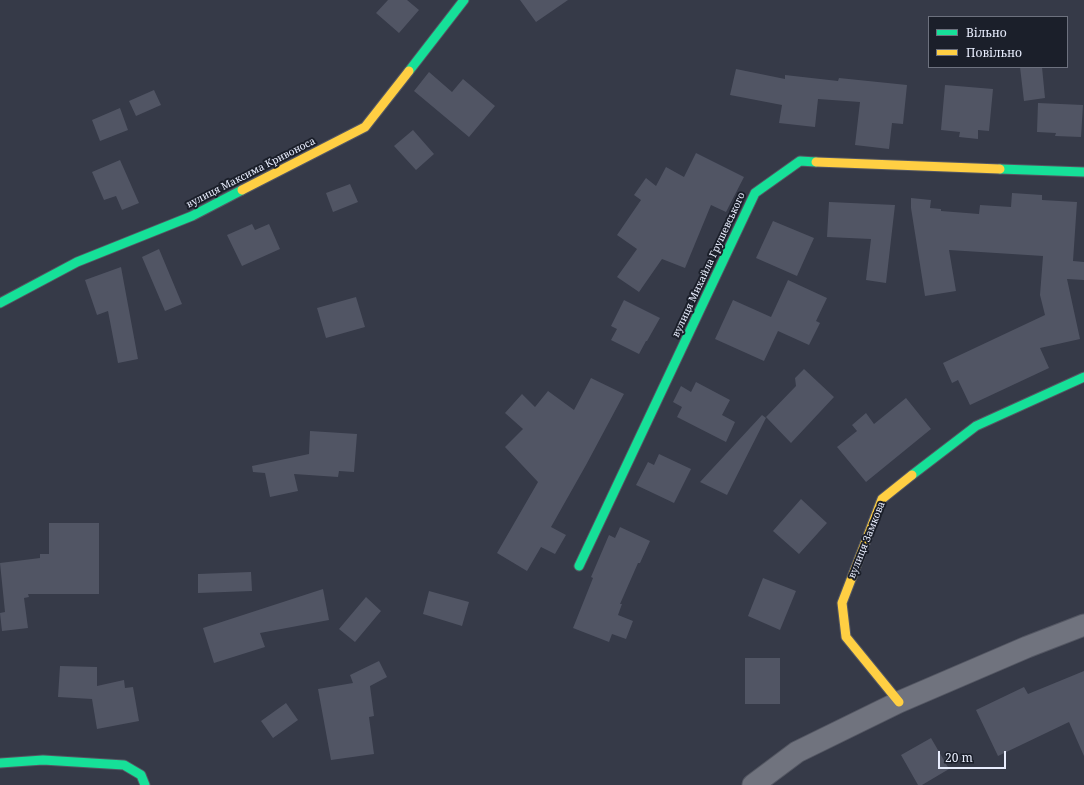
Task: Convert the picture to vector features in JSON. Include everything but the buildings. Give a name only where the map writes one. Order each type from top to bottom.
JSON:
[{"type":"street","name":"вулиця Максима Кривоноса","points":[[0,303],[77,262],[192,216],[365,127],[464,0]]},
{"type":"street","name":"вулиця Михайла Грушевського","points":[[579,566],[754,193],[800,161],[1084,172]]},
{"type":"street","name":"вулиця Замкова","points":[[900,702],[846,636],[842,603],[882,499],[976,426],[1084,377]]},
{"type":"street","points":[[753,785],[797,752],[900,702],[1027,647],[1084,625]]},
{"type":"street","points":[[0,763],[43,760],[124,765],[141,775],[145,785]]},
{"type":"traffic: fast","points":[[409,71],[464,0]]},
{"type":"traffic: fast","points":[[579,566],[755,193],[800,161],[816,162]]},
{"type":"traffic: fast","points":[[1000,169],[1084,172]]},
{"type":"traffic: fast","points":[[0,303],[77,262],[192,216],[242,190]]},
{"type":"traffic: fast","points":[[912,475],[976,426],[1084,377]]},
{"type":"traffic: fast","points":[[0,763],[43,760],[124,765],[141,775],[145,785]]},
{"type":"traffic: slow","points":[[242,190],[365,127],[409,71]]},
{"type":"traffic: slow","points":[[816,162],[1000,169]]},
{"type":"traffic: slow","points":[[899,702],[846,637],[842,603],[882,499],[912,475]]}]
